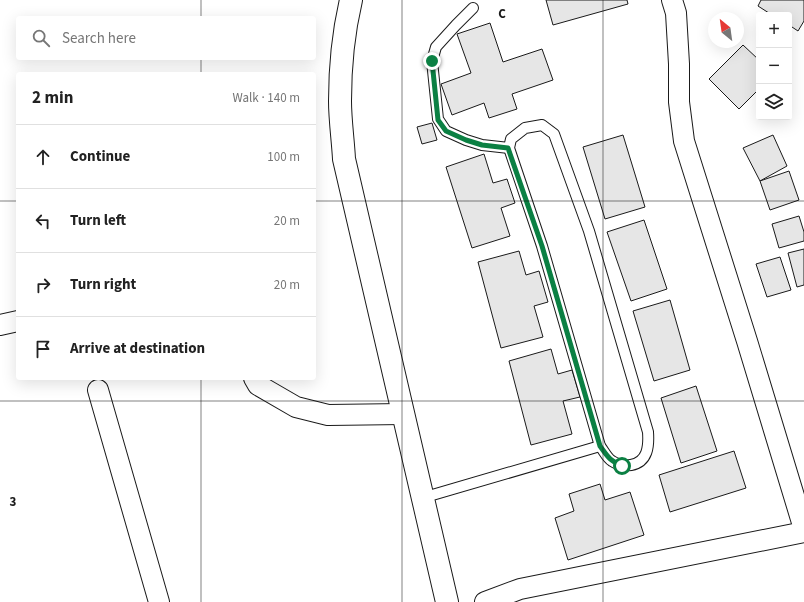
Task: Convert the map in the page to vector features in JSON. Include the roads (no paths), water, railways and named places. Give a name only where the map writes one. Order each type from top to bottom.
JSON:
[{"type":"main road","points":[[351,0],[346,20],[341,59],[340,102],[344,159],[447,602]]},
{"type":"street","points":[[485,602],[520,589],[804,530],[747,341],[684,141],[679,102],[679,64],[676,14],[672,0]]},
{"type":"street","points":[[0,325],[16,322]]},
{"type":"street","points":[[255,380],[258,385],[296,407],[328,416],[403,414]]},
{"type":"street","points":[[98,390],[159,602]]},
{"type":"lane","points":[[474,8],[436,47],[432,61],[438,120],[446,131],[466,140],[482,145],[508,148]]},
{"type":"lane","points":[[542,124],[554,134],[589,231],[648,432],[649,444],[645,457],[636,464],[622,466],[612,462],[600,446],[542,246],[508,148],[511,139],[525,128],[542,124]]},
{"type":"lane","points":[[422,498],[600,446]]}]
